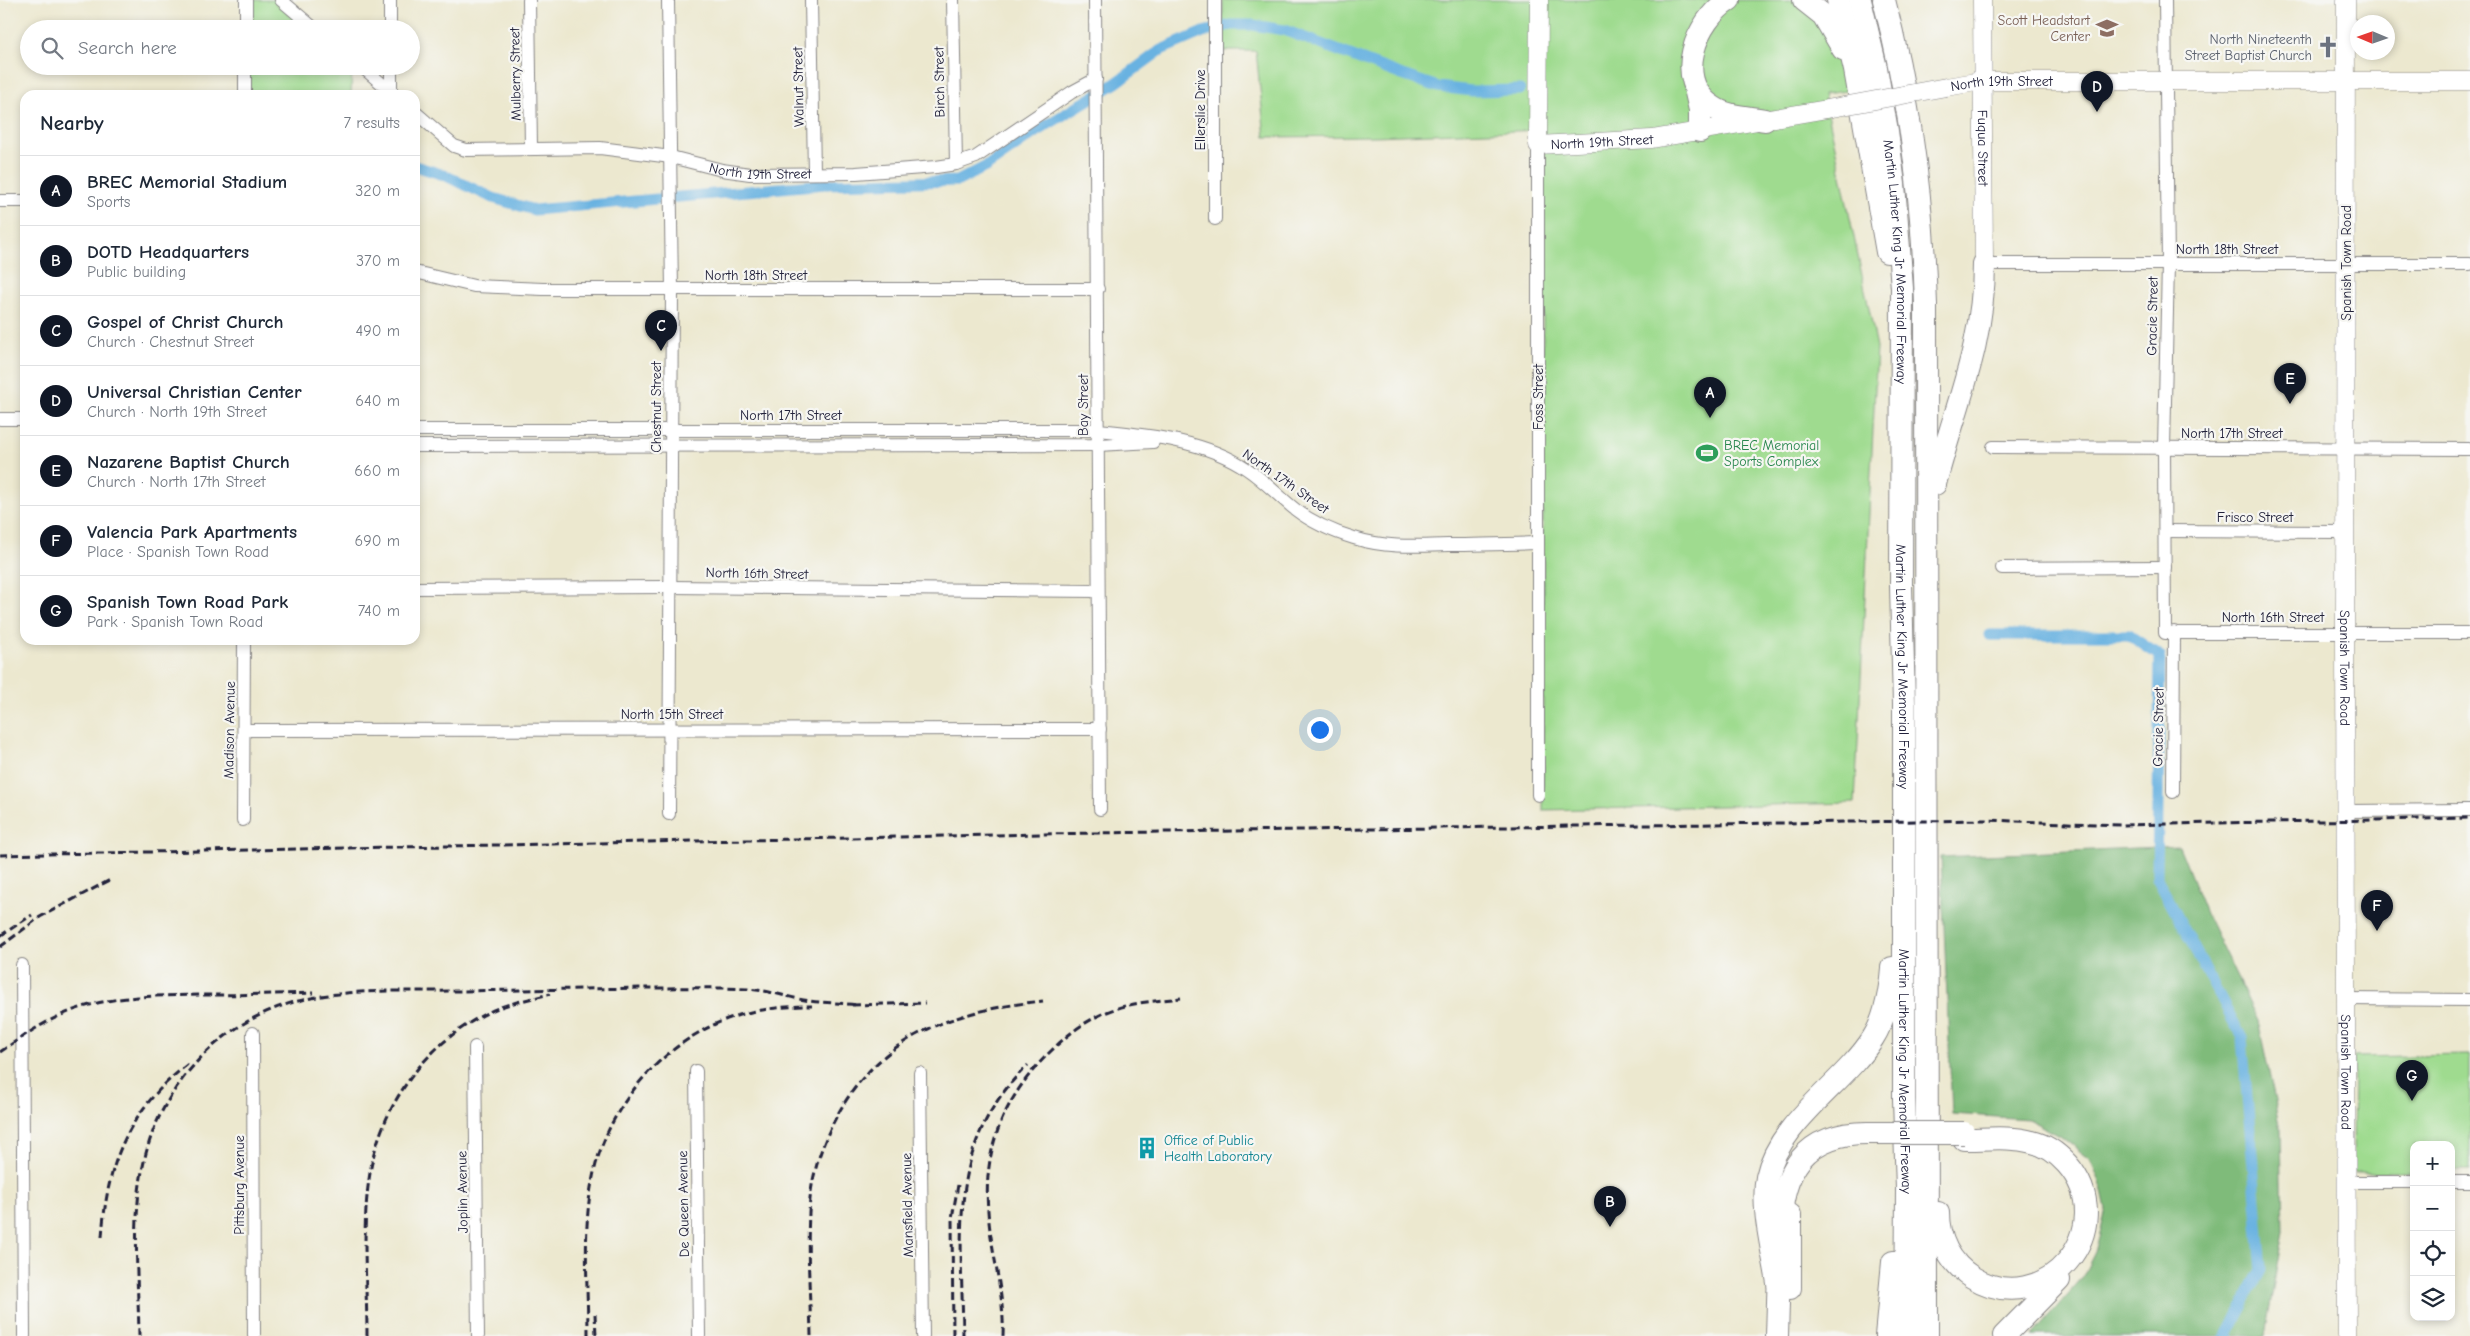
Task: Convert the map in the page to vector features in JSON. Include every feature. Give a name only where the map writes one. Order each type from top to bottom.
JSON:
[{"type":"highway","points":[[1700,132],[1700,110],[1694,79],[1693,55],[1699,31],[1711,14],[1729,0]]},
{"type":"highway","points":[[1804,0],[1823,15],[1841,44],[1864,125]]},
{"type":"highway","points":[[1838,0],[1854,61],[1887,251],[1892,352],[1900,398]]},
{"type":"highway","name":"Martin Luther King Jr Memorial Freeway","points":[[1860,0],[1881,95],[1895,192],[1903,297],[1904,349],[1900,398],[1904,1099],[1907,1189],[1906,1336]]},
{"type":"highway","name":"Martin Luther King Jr Memorial Freeway","points":[[1884,0],[1899,64],[1912,134],[1923,241],[1927,339],[1927,1336]]},
{"type":"highway","points":[[1694,79],[1703,98],[1713,108],[1728,114],[1765,120]]},
{"type":"highway","points":[[1927,526],[1943,453],[1975,350],[1983,303],[1984,264]]},
{"type":"highway","points":[[1778,1283],[1766,1200],[1770,1169],[1791,1132],[1868,1046],[1878,1028],[1889,993],[1903,906]]},
{"type":"highway","points":[[1777,1336],[1782,1198],[1792,1171],[1804,1156],[1825,1141],[1849,1133],[1872,1136],[1964,1136],[2014,1139],[2038,1144],[2064,1161],[2078,1180],[2086,1208],[2082,1237],[2068,1262],[2045,1280],[2016,1288],[1989,1285],[1966,1273],[1954,1261],[1945,1246],[1938,1217],[1938,1150],[1928,1045]]},
{"type":"highway","points":[[1886,1336],[1904,1099]]},
{"type":"highway","points":[[1964,1136],[2015,1132],[2044,1139],[2060,1148],[2076,1163],[2084,1176],[2092,1196],[2091,1232],[2080,1256],[2070,1270],[2004,1336]]},
{"type":"highway","points":[[1792,1336],[1790,1210],[1796,1182],[1807,1164],[1828,1147],[1848,1140],[1872,1136]]},
{"type":"street","points":[[246,0],[246,20]]},
{"type":"street","points":[[281,0],[305,20]]},
{"type":"street","points":[[390,0],[390,20]]},
{"type":"street","name":"Mulberry Street","points":[[529,0],[531,148]]},
{"type":"street","name":"Chestnut Street","points":[[668,0],[672,291],[669,814]]},
{"type":"street","name":"Walnut Street","points":[[811,0],[814,173]]},
{"type":"street","name":"Birch Street","points":[[953,0],[956,164]]},
{"type":"street","name":"Bay Street","points":[[1095,0],[1100,809]]},
{"type":"street","name":"Ellerslie Drive","points":[[1214,219],[1215,0]]},
{"type":"street","name":"Foss Street","points":[[1538,795],[1539,0]]},
{"type":"street","name":"Fuqua Street","points":[[1982,0],[1984,264]]},
{"type":"street","name":"Gracie Street","points":[[2165,0],[2164,81],[2168,264],[2164,448],[2164,567],[2170,632],[2173,792]]},
{"type":"street","name":"Spanish Town Road","points":[[2346,0],[2345,999],[2347,1336]]},
{"type":"street","points":[[245,90],[246,75]]},
{"type":"street","points":[[372,75],[389,90]]},
{"type":"street","points":[[392,75],[393,90]]},
{"type":"street","name":"North 19th Street","points":[[1538,145],[1636,141],[1700,132],[1982,81],[2470,81]]},
{"type":"street","name":"North 19th Street","points":[[420,116],[448,141],[462,149],[600,148],[671,157],[742,174],[856,173],[956,164],[976,157],[1072,92],[1096,83]]},
{"type":"street","points":[[0,202],[20,201]]},
{"type":"street","name":"North 18th Street","points":[[1984,264],[2470,264]]},
{"type":"street","name":"North 18th Street","points":[[420,273],[474,286],[672,291],[1098,289]]},
{"type":"street","points":[[0,420],[20,419]]},
{"type":"street","name":"North 17th Street","points":[[420,430],[1098,430],[1142,435],[1189,444],[1237,463],[1311,519],[1336,532],[1366,542],[1406,546],[1538,543]]},
{"type":"street","points":[[523,430],[523,446]]},
{"type":"street","points":[[941,430],[941,445]]},
{"type":"street","name":"North 17th Street","points":[[420,446],[1098,445],[1166,440]]},
{"type":"street","name":"North 17th Street","points":[[1993,448],[2470,449]]},
{"type":"street","name":"Frisco Street","points":[[2165,531],[2346,532]]},
{"type":"street","points":[[2002,568],[2164,567]]},
{"type":"street","name":"North 16th Street","points":[[420,588],[670,587],[1098,591]]},
{"type":"street","name":"North 16th Street","points":[[2170,632],[2470,633]]},
{"type":"street","name":"Madison Avenue","points":[[243,820],[244,645]]},
{"type":"street","name":"North 15th Street","points":[[244,730],[1100,729]]},
{"type":"street","points":[[2345,811],[2470,810]]},
{"type":"street","points":[[22,965],[24,1336]]},
{"type":"street","points":[[2345,999],[2470,1000]]},
{"type":"street","name":"Pittsburg Avenue","points":[[253,1033],[254,1336]]},
{"type":"street","name":"Joplin Avenue","points":[[475,1047],[478,1336]]},
{"type":"street","name":"De Queen Avenue","points":[[696,1071],[699,1336]]},
{"type":"street","name":"Mansfield Avenue","points":[[920,1073],[924,1336]]},
{"type":"street","points":[[2346,1182],[2410,1182]]},
{"type":"street","points":[[2455,1182],[2470,1182]]},
{"type":"green space","points":[[246,0],[281,0],[304,20],[246,20]]},
{"type":"green space","name":"BREC Memorial Sports Complex","points":[[1223,0],[1824,0],[1846,91],[1824,94],[1877,347],[1855,803],[1543,810],[1543,130],[1374,136],[1265,137],[1256,51],[1223,51]]},
{"type":"green space","points":[[245,75],[352,75],[351,90],[245,90]]},
{"type":"green space","points":[[2179,846],[2207,916],[2258,1021],[2281,1129],[2283,1231],[2265,1336],[2032,1336],[2082,1278],[2095,1252],[2106,1210],[2100,1182],[2090,1159],[2060,1136],[2028,1119],[1952,1114],[1941,857]]},
{"type":"green space","points":[[2470,1055],[2470,1171],[2455,1171],[2455,1141],[2410,1141],[2410,1172],[2353,1172],[2354,1057]]},
{"type":"waterway","points":[[420,168],[444,175],[493,198],[534,210],[825,184],[958,181],[987,166],[1037,131],[1116,83],[1161,50],[1203,32],[1231,25],[1253,25],[1284,30],[1438,87],[1472,91],[1520,90]]},
{"type":"waterway","points":[[1990,635],[2129,635],[2160,656],[2157,878],[2242,1038],[2262,1270],[2226,1336]]},
{"type":"railway","points":[[0,855],[1095,833],[1988,820],[2121,825],[2470,818]]},
{"type":"railway","points":[[0,947],[40,917],[110,880]]},
{"type":"railway","points":[[0,936],[32,915]]},
{"type":"railway","points":[[139,1336],[137,1224],[143,1168],[150,1141],[160,1115],[193,1066],[206,1052],[236,1028],[253,1018],[293,1002],[316,997],[388,991],[645,988],[747,989],[810,1001],[858,1005]]},
{"type":"railway","points":[[0,1052],[50,1020],[83,1007],[112,1000],[155,996],[314,993]]},
{"type":"railway","points":[[367,1336],[365,1234],[367,1193],[376,1148],[384,1124],[396,1100],[427,1059],[445,1041],[466,1025],[496,1009],[519,1001],[550,994]]},
{"type":"railway","points":[[1003,1336],[1002,1305],[990,1227],[987,1187],[989,1165],[994,1144],[1000,1124],[1010,1104],[1035,1068],[1077,1028],[1107,1012],[1125,1006],[1181,998]]},
{"type":"railway","points":[[811,1336],[808,1233],[810,1199],[814,1176],[830,1130],[855,1087],[889,1053],[909,1039],[925,1031],[974,1013],[1043,1001]]},
{"type":"railway","points":[[852,1005],[925,1003]]},
{"type":"railway","points":[[588,1336],[586,1257],[588,1216],[593,1177],[600,1151],[611,1126],[625,1102],[641,1080],[660,1061],[682,1043],[705,1029],[750,1012],[781,1007],[812,1006]]},
{"type":"railway","points":[[102,1237],[109,1185],[124,1140],[150,1100],[188,1064]]},
{"type":"railway","points":[[963,1336],[962,1226],[964,1191],[971,1158],[983,1126],[1002,1095],[1028,1065]]},
{"type":"railway","points":[[953,1336],[952,1218],[958,1185]]},
{"type":"railway","points":[[595,1314],[596,1336]]},
{"type":"place","name":"Scott Headstart Center","points":[[2107,28]]},
{"type":"place","name":"North Nineteenth Street Baptist Church","points":[[2328,47]]},
{"type":"place","name":"Universal Christian Center","points":[[2097,112]]},
{"type":"place","name":"Gospel of Christ Church","points":[[661,351]]},
{"type":"place","name":"Nazarene Baptist Church","points":[[2290,404]]},
{"type":"place","name":"BREC Memorial Stadium","points":[[1710,418]]},
{"type":"place","name":"BREC Memorial Sports Complex","points":[[1707,453]]},
{"type":"place","name":"Valencia Park Apartments","points":[[2377,931]]},
{"type":"place","name":"Spanish Town Road Park","points":[[2412,1101]]},
{"type":"place","name":"Office of Public Health Laboratory","points":[[1147,1148]]},
{"type":"place","name":"DOTD Headquarters","points":[[1610,1227]]}]
